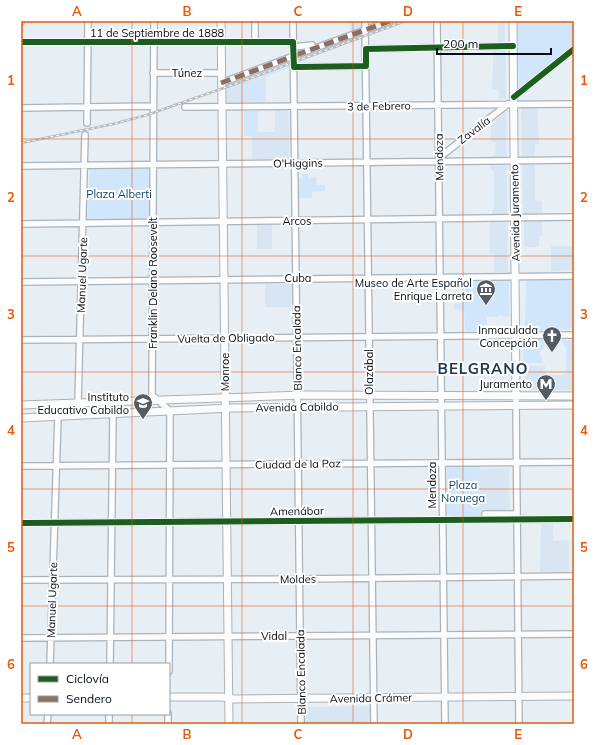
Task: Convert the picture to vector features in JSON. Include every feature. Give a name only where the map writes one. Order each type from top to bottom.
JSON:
[{"type":"main road","name":"Monroe","points":[[221,21],[229,724]]},
{"type":"main road","name":"Avenida Juramento","points":[[513,21],[512,102],[516,217],[516,401]]},
{"type":"main road","name":"Avenida Cabildo","points":[[21,405],[225,397],[442,395],[574,405]]},
{"type":"main road","name":"Avenida Cabildo","points":[[21,418],[113,414],[166,408],[442,406],[574,396]]},
{"type":"main road","name":"Avenida Crámer","points":[[170,697],[301,699],[574,696]]},
{"type":"street","points":[[87,123],[88,21]]},
{"type":"street","name":"Franklin Delano Roosevelt","points":[[154,21],[152,395],[156,399]]},
{"type":"street","points":[[255,21],[255,42]]},
{"type":"street","name":"Blanco Encalada","points":[[292,21],[295,106],[301,724]]},
{"type":"street","name":"Olazábal","points":[[365,21],[369,278],[370,521],[374,724]]},
{"type":"street","points":[[221,84],[390,21]]},
{"type":"street","name":"Mendoza","points":[[437,21],[440,159],[445,724]]},
{"type":"street","name":"11 de Septiembre de 1888","points":[[21,42],[255,42],[312,45]]},
{"type":"street","points":[[366,49],[513,46]]},
{"type":"street","name":"Zavalía","points":[[440,159],[512,102],[574,49]]},
{"type":"street","points":[[294,67],[366,66]]},
{"type":"street","name":"Túnez","points":[[154,73],[221,73]]},
{"type":"street","name":"3 de Febrero","points":[[185,106],[366,106],[512,102],[574,104]]},
{"type":"street","points":[[21,108],[154,106]]},
{"type":"street","name":"Manuel Ugarte","points":[[79,415],[78,402],[85,135]]},
{"type":"street","name":"O'Higgins","points":[[21,166],[367,163],[440,159],[574,160]]},
{"type":"street","name":"Arcos","points":[[21,224],[574,217]]},
{"type":"street","name":"Cuba","points":[[21,282],[516,275],[574,276]]},
{"type":"street","name":"Vuelta de Obligado","points":[[21,340],[574,335]]},
{"type":"street","points":[[156,399],[166,408],[169,465],[169,663]]},
{"type":"street","points":[[516,401],[515,463],[518,724]]},
{"type":"street","points":[[110,663],[114,465],[113,414]]},
{"type":"street","name":"Manuel Ugarte","points":[[50,663],[58,416]]},
{"type":"street","name":"Ciudad de la Paz","points":[[21,466],[574,462]]},
{"type":"street","points":[[485,514],[516,517]]},
{"type":"street","name":"Amenábar","points":[[21,523],[370,521],[516,517],[574,519]]},
{"type":"street","name":"Moldes","points":[[21,580],[111,581],[574,576]]},
{"type":"street","name":"Vidal","points":[[21,638],[574,634]]},
{"type":"shaded area","points":[[350,21],[412,21],[370,35],[369,24],[360,28],[362,38],[299,62],[299,52],[350,31]]},
{"type":"shaded area","points":[[498,21],[505,21],[506,99],[499,99],[498,89],[492,89],[494,43],[498,43]]},
{"type":"shaded area","points":[[289,54],[290,67],[266,76],[266,103],[226,102],[226,77]]},
{"type":"shaded area","points":[[521,106],[537,106],[539,144],[535,144],[535,200],[542,201],[542,236],[539,236],[539,247],[524,247]]},
{"type":"shaded area","points":[[275,110],[289,111],[289,157],[288,159],[252,159],[252,136],[244,136],[244,111],[258,111],[258,132],[275,132]]},
{"type":"shaded area","points":[[506,111],[508,272],[494,272],[494,253],[490,253],[489,214],[492,214],[492,210],[494,209],[494,171],[491,170],[491,156],[495,156],[496,142],[491,142],[491,124]]},
{"type":"shaded area","points":[[257,224],[272,224],[272,249],[257,249]]},
{"type":"shaded area","points":[[551,246],[574,246],[574,270],[551,271]]},
{"type":"shaded area","points":[[265,284],[292,284],[291,307],[265,307]]},
{"type":"shaded area","points":[[566,363],[574,363],[574,390],[525,390],[525,366],[545,366],[545,375],[564,375],[566,373]]},
{"type":"shaded area","points":[[509,468],[510,515],[479,516],[480,469]]},
{"type":"shaded area","points":[[541,524],[553,524],[553,541],[569,540],[569,572],[540,572]]},
{"type":"shaded area","points":[[368,706],[370,708],[370,724],[306,724],[307,707]]},
{"type":"green space","points":[[517,21],[574,21],[574,46],[523,88],[519,86]]},
{"type":"green space","points":[[263,84],[263,97],[244,98],[244,85]]},
{"type":"green space","points":[[246,113],[255,113],[255,135],[246,135]]},
{"type":"green space","name":"Plaza Alberti","points":[[90,169],[149,169],[149,219],[87,220]]},
{"type":"green space","points":[[302,174],[308,174],[308,179],[316,176],[317,185],[325,185],[325,191],[312,192],[312,198],[299,198],[299,179],[302,179]]},
{"type":"green space","points":[[526,280],[574,280],[574,329],[527,331],[525,327]]},
{"type":"green space","points":[[462,282],[509,282],[509,317],[498,315],[498,317],[487,317],[487,325],[478,325],[478,331],[465,331],[464,310],[454,309],[454,304],[462,303]]},
{"type":"green space","points":[[526,338],[545,338],[545,345],[540,353],[543,363],[523,363],[523,342]]},
{"type":"green space","points":[[560,340],[574,340],[574,363],[566,363],[566,347]]},
{"type":"green space","name":"Plaza Noruega","points":[[447,466],[480,466],[479,516],[449,516],[447,513]]},
{"type":"railway","points":[[21,143],[113,124],[147,115],[405,21]]},
{"type":"marked path","points":[[296,55],[390,21]]},
{"type":"marked path","points":[[221,83],[291,57]]},
{"type":"cycle path","points":[[21,42],[293,42],[294,67],[366,66],[366,49],[513,46]]},
{"type":"cycle path","points":[[514,97],[574,49]]},
{"type":"cycle path","points":[[21,523],[574,519]]},
{"type":"place","name":"Museo de Arte Español Enrique Larreta","points":[[486,306]]},
{"type":"place","name":"Inmaculada Concepción","points":[[552,353]]},
{"type":"place","name":"Juramento","points":[[546,401]]},
{"type":"place","name":"Instituto Educativo Cabildo","points":[[143,420]]},
{"type":"district","name":"BELGRANO","points":[[483,368]]}]
